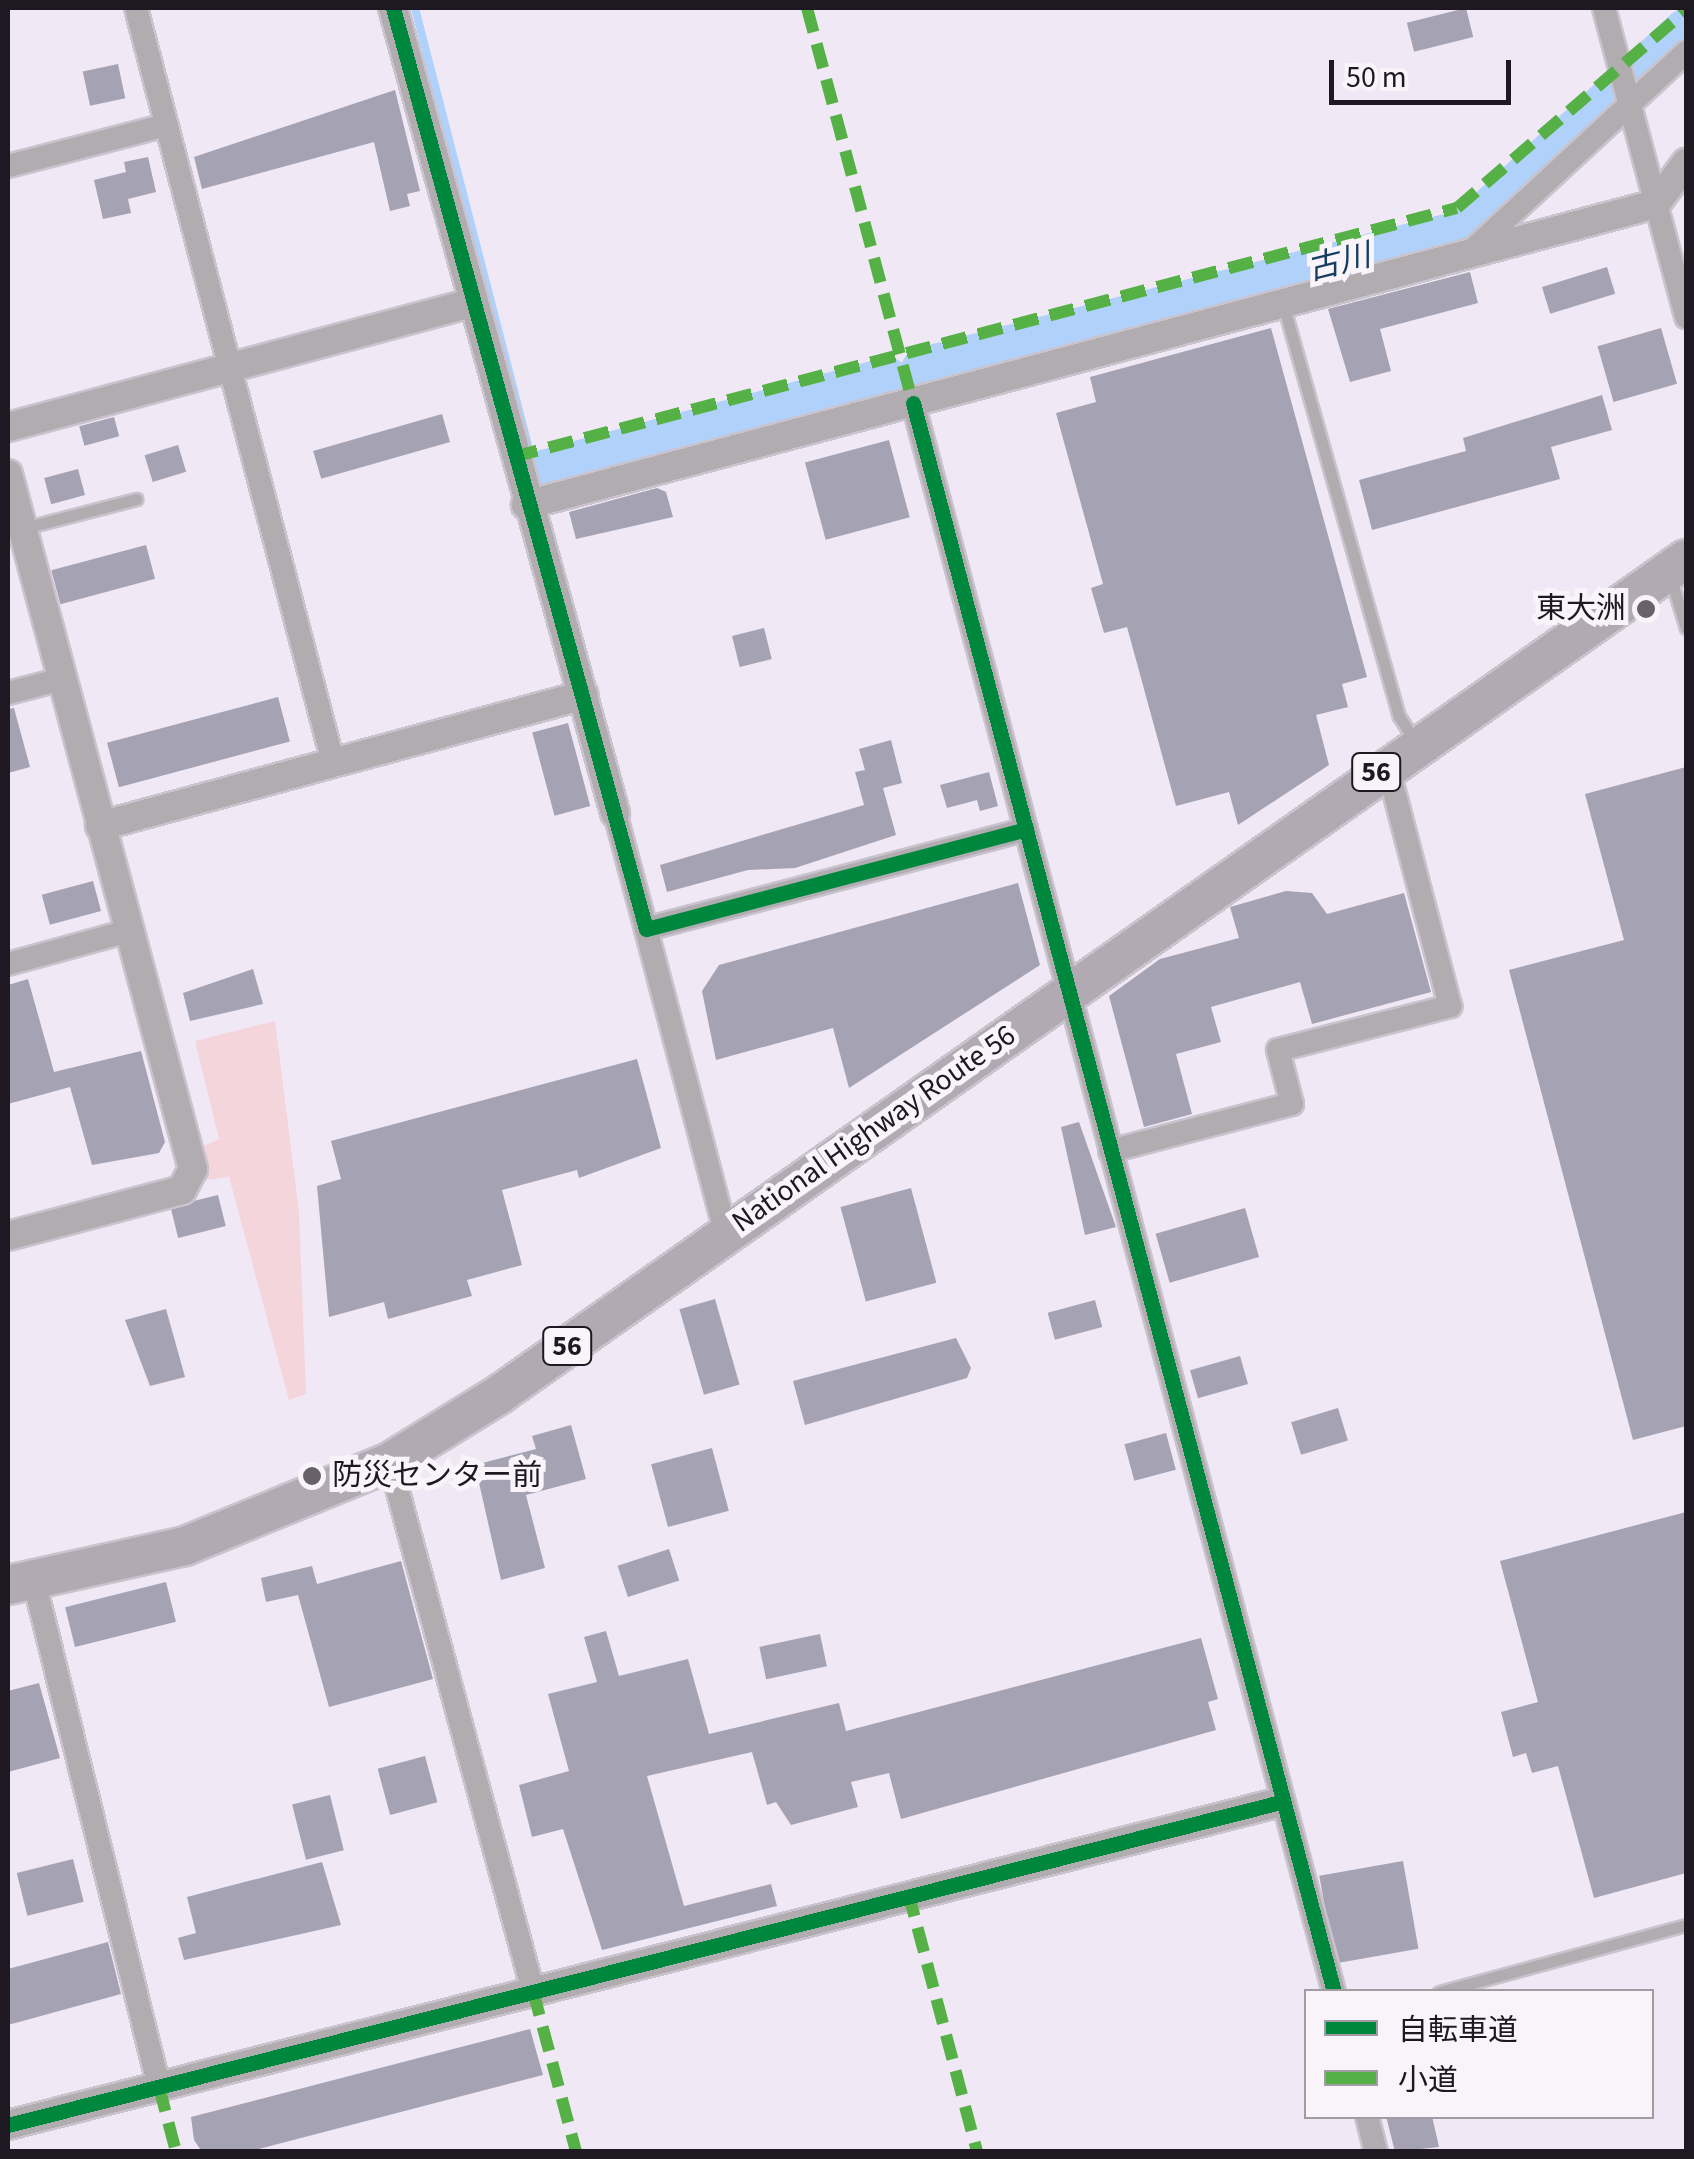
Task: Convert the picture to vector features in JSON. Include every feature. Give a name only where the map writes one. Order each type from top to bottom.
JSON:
[{"type":"highway","name":"National Highway Route 56","points":[[21,1583],[185,1546],[390,1462],[726,1234],[1401,754],[1678,566]]},
{"type":"street","points":[[136,8],[332,762]]},
{"type":"street","points":[[392,8],[526,505],[584,695],[726,1234]]},
{"type":"street","points":[[1604,8],[1686,317]]},
{"type":"street","points":[[1467,255],[1686,52]]},
{"type":"street","points":[[8,166],[166,124]]},
{"type":"street","points":[[526,505],[1656,204],[1686,162]]},
{"type":"street","points":[[8,427],[471,303]]},
{"type":"street","points":[[913,403],[1333,1989]]},
{"type":"street","points":[[8,474],[193,1181],[8,1236]]},
{"type":"street","points":[[8,693],[62,679]]},
{"type":"street","points":[[100,826],[584,695]]},
{"type":"street","points":[[1110,1151],[1292,1104],[1278,1050],[1450,1006],[1401,754]]},
{"type":"street","points":[[646,928],[1026,829]]},
{"type":"street","points":[[8,964],[128,930]]},
{"type":"street","points":[[390,1462],[533,1991]]},
{"type":"street","points":[[21,1583],[159,2088]]},
{"type":"street","points":[[8,2125],[1281,1802]]},
{"type":"street","points":[[1368,2119],[1376,2152]]},
{"type":"lane","points":[[1284,304],[1399,716],[1401,754]]},
{"type":"lane","points":[[22,528],[136,499]]},
{"type":"lane","points":[[1678,566],[1686,628]]},
{"type":"lane","points":[[1450,1989],[1686,1926]]},
{"type":"shaded area","points":[[275,1021],[299,1212],[306,1394],[289,1400],[229,1177],[199,1181],[197,1149],[219,1139],[195,1041]]},
{"type":"building","points":[[1466,8],[1473,37],[1414,52],[1407,23]]},
{"type":"building","points":[[118,64],[125,98],[90,106],[83,71]]},
{"type":"building","points":[[395,90],[420,191],[407,194],[410,206],[390,211],[374,142],[202,189],[194,157]]},
{"type":"building","points":[[148,157],[156,192],[128,199],[131,213],[103,219],[94,180],[126,172],[124,162]]},
{"type":"building","points":[[1607,267],[1615,294],[1550,314],[1542,287]]},
{"type":"building","points":[[1470,272],[1478,303],[1380,329],[1391,371],[1350,382],[1328,309]]},
{"type":"building","points":[[1271,328],[1367,677],[1342,684],[1348,707],[1316,715],[1329,765],[1238,825],[1229,792],[1176,806],[1127,627],[1104,633],[1091,588],[1103,584],[1056,413],[1096,402],[1090,377]]},
{"type":"building","points":[[1661,328],[1677,384],[1614,402],[1598,346]]},
{"type":"building","points":[[1602,395],[1612,430],[1551,447],[1560,479],[1372,530],[1359,480],[1466,451],[1463,438]]},
{"type":"building","points":[[442,414],[450,442],[321,479],[313,451]]},
{"type":"building","points":[[114,417],[119,436],[84,446],[79,426]]},
{"type":"building","points":[[889,440],[910,517],[826,540],[805,463]]},
{"type":"building","points":[[178,445],[186,472],[153,482],[145,455]]},
{"type":"building","points":[[78,469],[85,495],[51,504],[44,478]]},
{"type":"building","points":[[657,488],[666,492],[673,517],[576,539],[569,512]]},
{"type":"building","points":[[146,545],[155,579],[60,604],[51,570]]},
{"type":"building","points":[[764,628],[772,659],[740,667],[732,636]]},
{"type":"building","points":[[278,697],[290,741],[119,787],[107,743]]},
{"type":"building","points":[[14,708],[30,767],[8,773],[8,709]]},
{"type":"building","points":[[568,723],[590,806],[555,816],[532,733]]},
{"type":"building","points":[[891,740],[902,783],[883,788],[896,835],[795,868],[748,870],[667,892],[660,865],[864,805],[855,772],[865,770],[859,749]]},
{"type":"building","points":[[1686,767],[1686,1426],[1633,1440],[1509,970],[1624,940],[1585,794]]},
{"type":"building","points":[[989,772],[998,806],[980,811],[977,800],[947,808],[940,785]]},
{"type":"building","points":[[93,881],[101,911],[50,925],[42,895]]},
{"type":"building","points":[[1018,883],[1040,965],[849,1088],[833,1028],[716,1060],[702,991],[719,965]]},
{"type":"building","points":[[1286,891],[1312,893],[1327,914],[1404,893],[1431,992],[1312,1024],[1300,982],[1211,1007],[1221,1042],[1176,1054],[1192,1114],[1144,1127],[1109,996],[1160,959],[1239,938],[1230,907]]},
{"type":"building","points":[[253,969],[263,1004],[190,1021],[183,993]]},
{"type":"building","points":[[28,979],[54,1072],[141,1051],[165,1142],[159,1153],[92,1165],[70,1087],[8,1104],[8,985]]},
{"type":"building","points":[[637,1059],[661,1148],[579,1178],[577,1170],[502,1190],[522,1265],[467,1280],[472,1296],[388,1319],[384,1302],[329,1317],[317,1186],[341,1179],[331,1141]]},
{"type":"building","points":[[1079,1122],[1116,1227],[1085,1235],[1061,1127]]},
{"type":"building","points":[[911,1188],[936,1283],[866,1302],[840,1207]]},
{"type":"building","points":[[218,1195],[226,1226],[178,1238],[170,1207]]},
{"type":"building","points":[[1245,1208],[1259,1257],[1170,1283],[1156,1234]]},
{"type":"building","points":[[715,1299],[740,1385],[704,1395],[679,1309]]},
{"type":"building","points":[[1095,1300],[1102,1327],[1055,1340],[1048,1313]]},
{"type":"building","points":[[166,1309],[185,1377],[150,1386],[125,1320]]},
{"type":"building","points":[[956,1338],[971,1368],[967,1378],[805,1425],[793,1381]]},
{"type":"building","points":[[1240,1356],[1248,1384],[1198,1398],[1190,1370]]},
{"type":"building","points":[[1338,1408],[1348,1441],[1301,1455],[1291,1422]]},
{"type":"building","points":[[571,1425],[586,1479],[526,1495],[545,1568],[501,1580],[475,1465],[536,1449],[532,1436]]},
{"type":"building","points":[[1166,1433],[1176,1470],[1134,1481],[1124,1444]]},
{"type":"building","points":[[712,1448],[729,1511],[668,1527],[651,1464]]},
{"type":"building","points":[[1686,1512],[1686,1873],[1594,1898],[1558,1766],[1532,1773],[1526,1753],[1513,1757],[1501,1712],[1538,1702],[1500,1561]]},
{"type":"building","points":[[669,1549],[679,1580],[628,1597],[618,1566]]},
{"type":"building","points":[[401,1561],[433,1679],[329,1707],[298,1595],[266,1602],[261,1578],[312,1566],[317,1584]]},
{"type":"building","points":[[166,1582],[176,1622],[75,1647],[65,1607]]},
{"type":"building","points":[[606,1631],[619,1676],[688,1659],[709,1734],[839,1703],[846,1731],[1201,1638],[1218,1699],[1208,1702],[1216,1730],[901,1819],[889,1773],[851,1782],[858,1807],[791,1825],[776,1802],[767,1805],[752,1752],[647,1776],[684,1906],[771,1884],[777,1906],[602,1950],[563,1829],[532,1837],[519,1785],[569,1771],[548,1694],[597,1682],[584,1637]]},
{"type":"building","points":[[820,1634],[827,1666],[766,1679],[759,1647]]},
{"type":"building","points":[[39,1683],[60,1758],[8,1772],[8,1691]]},
{"type":"building","points":[[425,1756],[437,1802],[390,1815],[378,1769]]},
{"type":"building","points":[[330,1795],[344,1850],[306,1860],[292,1804]]},
{"type":"building","points":[[73,1859],[84,1902],[27,1916],[17,1873]]},
{"type":"building","points":[[1403,1861],[1418,1949],[1335,1963],[1319,1876]]},
{"type":"building","points":[[322,1862],[341,1925],[184,1960],[178,1938],[196,1933],[187,1897]]},
{"type":"building","points":[[108,1942],[121,1994],[8,2025],[8,1969]]},
{"type":"building","points":[[530,2029],[543,2075],[247,2152],[202,2152],[194,2140],[191,2117]]},
{"type":"building","points":[[1387,2119],[1433,2119],[1439,2147],[1395,2152]]},
{"type":"waterway","points":[[415,8],[530,452],[543,472]]},
{"type":"waterway","name":"古川","points":[[923,369],[1466,231],[1686,30]]},
{"type":"waterway","name":"古川","points":[[543,472],[887,379]]},
{"type":"marked path","points":[[807,8],[913,403]]},
{"type":"marked path","points":[[513,457],[1457,208],[1686,10]]},
{"type":"marked path","points":[[908,1892],[977,2152]]},
{"type":"marked path","points":[[533,1991],[576,2152]]},
{"type":"marked path","points":[[159,2087],[176,2152]]},
{"type":"cycle path","points":[[393,8],[646,929],[1026,829]]},
{"type":"cycle path","points":[[913,403],[1333,1989]]},
{"type":"cycle path","points":[[8,2125],[1281,1802]]},
{"type":"place","name":"東大洲","points":[[1646,609]]},
{"type":"place","name":"防災センター前","points":[[312,1476]]}]
